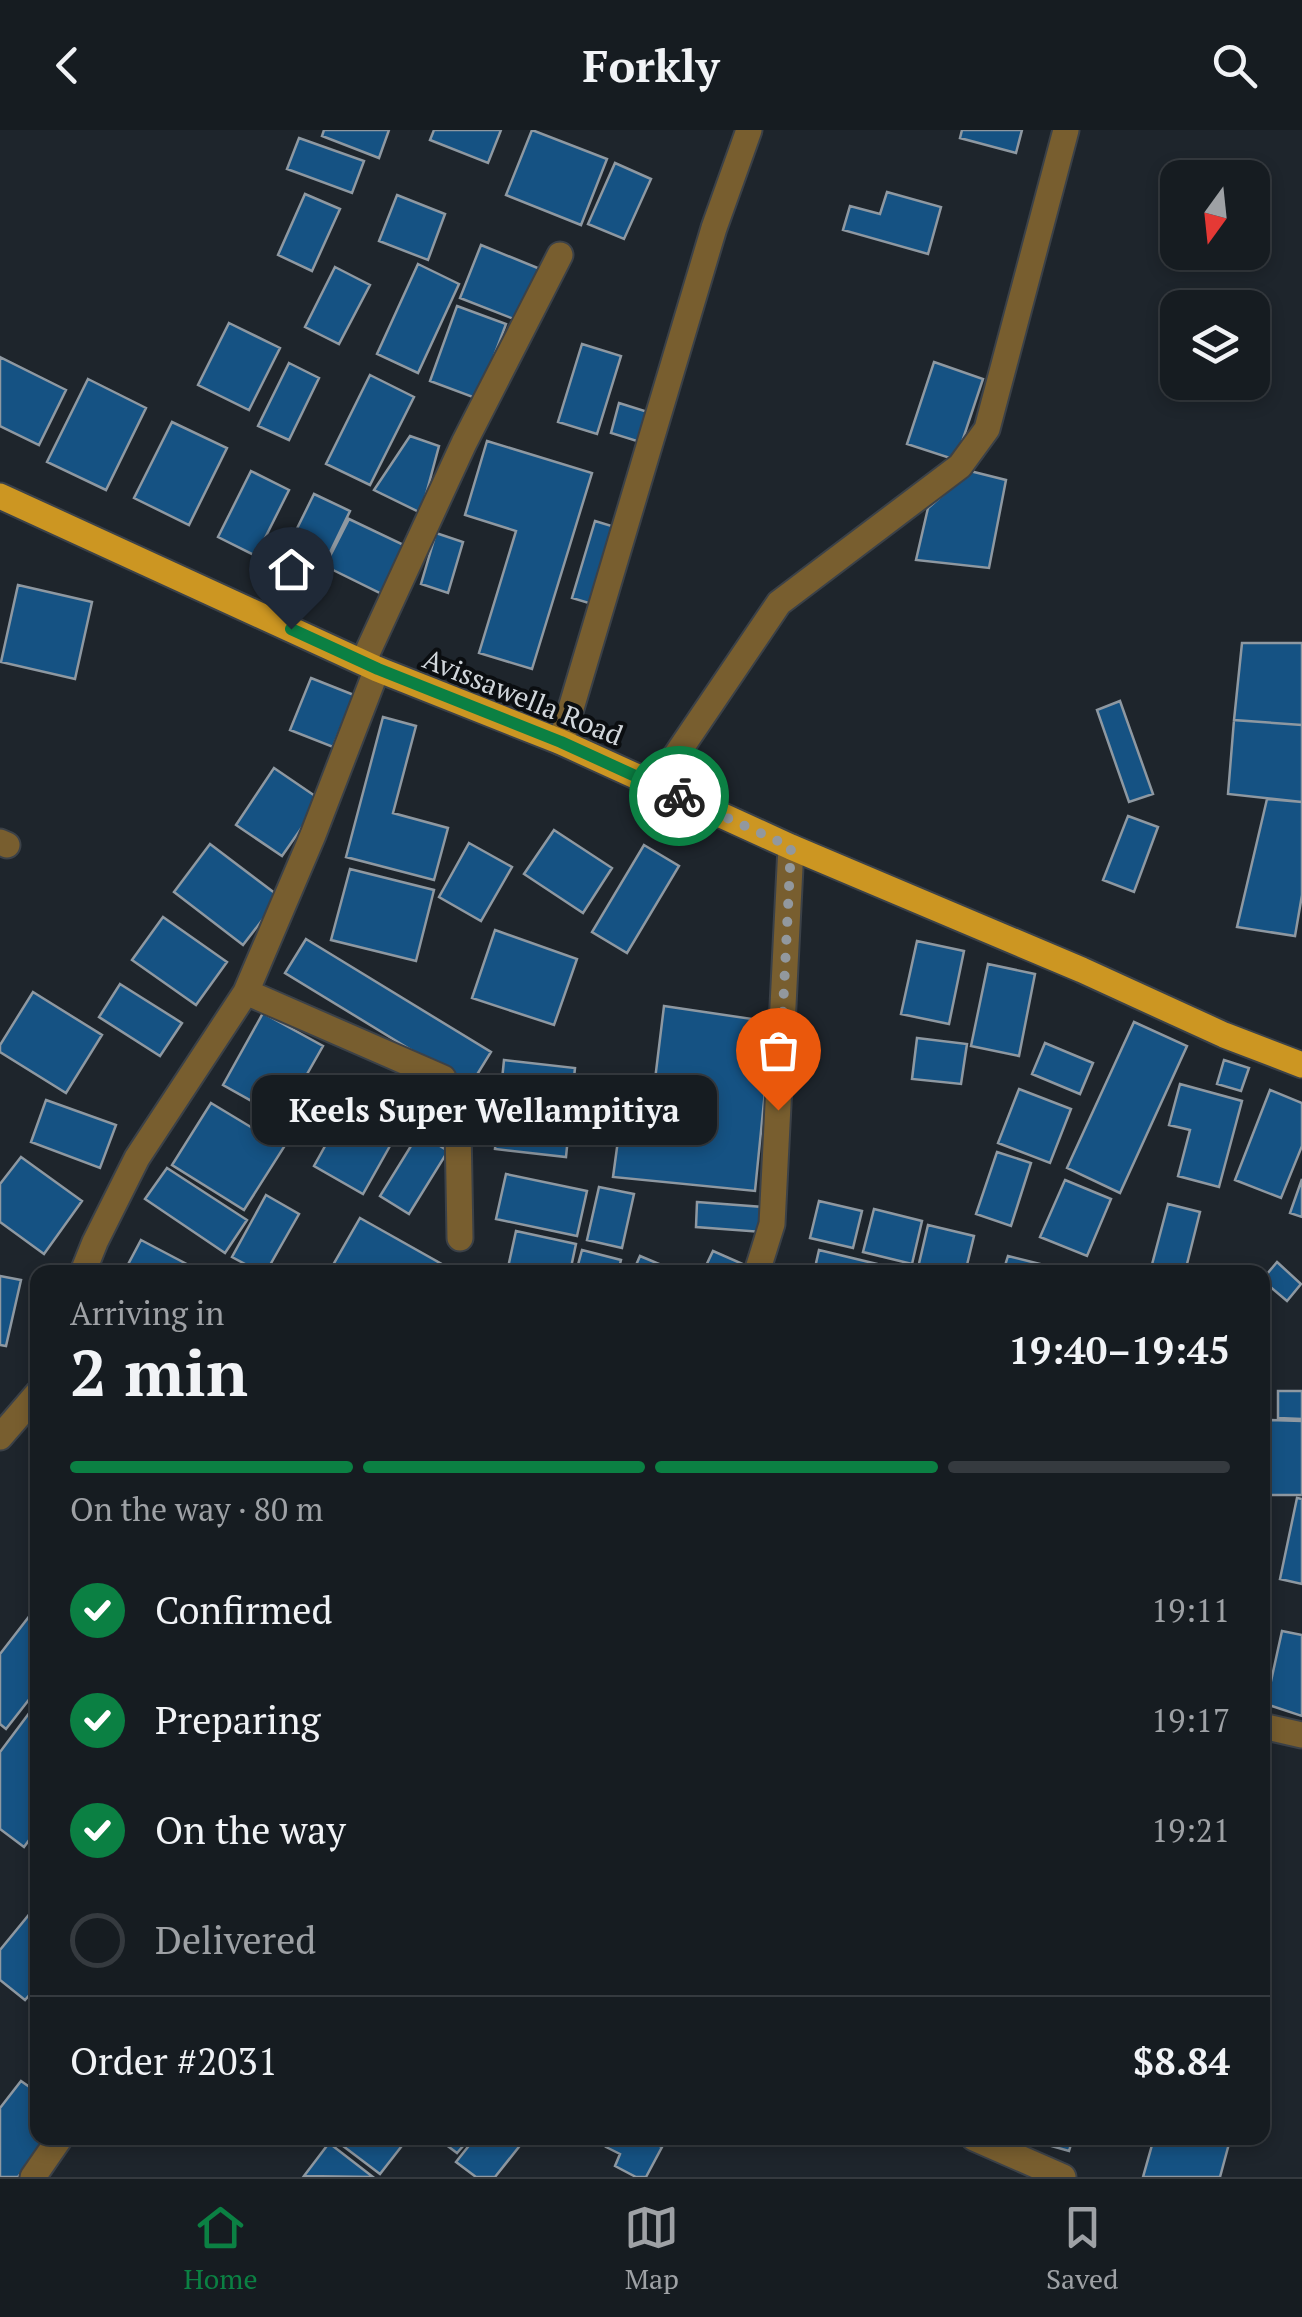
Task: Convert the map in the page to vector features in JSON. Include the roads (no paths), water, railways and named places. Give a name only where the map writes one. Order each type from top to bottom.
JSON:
[{"type":"main road","name":"Avissawella Road","points":[[0,496],[370,666],[561,742],[791,847],[1082,970],[1224,1035],[1302,1065]]},
{"type":"street","points":[[561,742],[714,228],[749,130]]},
{"type":"street","points":[[656,786],[779,603],[960,466],[987,429],[1066,130]]},
{"type":"street","points":[[86,1265],[137,1158],[246,992],[313,835],[370,666],[464,443],[560,255]]},
{"type":"street","points":[[759,1265],[772,1224],[791,847]]},
{"type":"street","points":[[246,992],[443,1078],[458,1126],[460,1238]]},
{"type":"street","points":[[0,1437],[30,1402]]},
{"type":"street","points":[[1270,1728],[1302,1735]]},
{"type":"street","points":[[33,2177],[55,2145]]},
{"type":"street","points":[[990,2145],[1063,2177]]},
{"type":"place","name":"Keels Super Wellampitiya","points":[[778,1110]]}]
